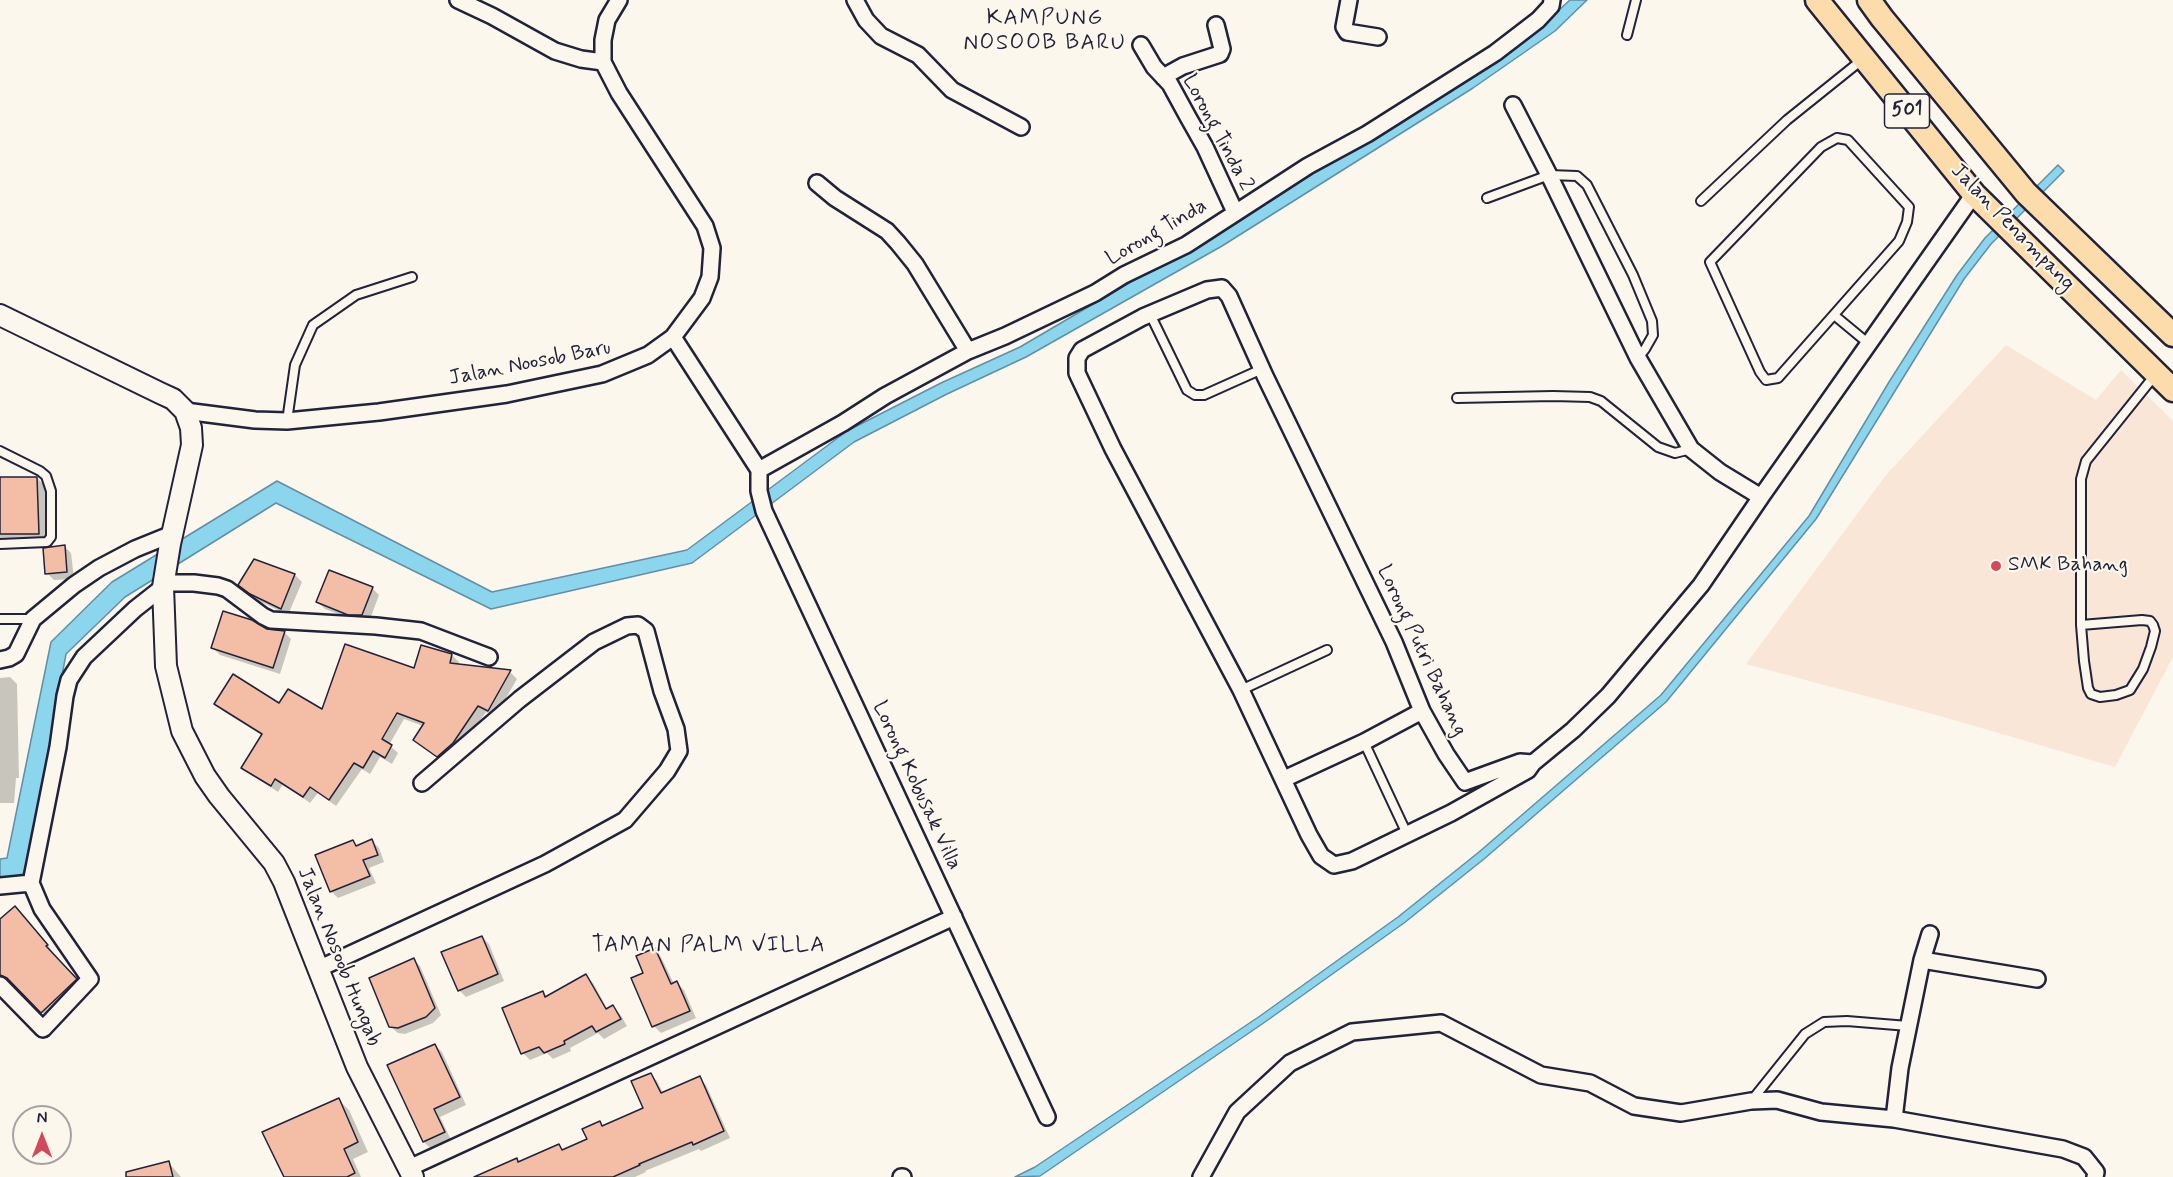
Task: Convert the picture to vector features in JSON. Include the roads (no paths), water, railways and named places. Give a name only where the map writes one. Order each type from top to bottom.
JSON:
[{"type":"main road","name":"Jalan Penampang","points":[[1817,0],[1974,194],[2173,390]]},
{"type":"main road","name":"Jalan Penampang","points":[[1869,0],[2031,198],[2173,335]]},
{"type":"main road","points":[[0,315],[173,399],[185,411]]},
{"type":"main road","name":"Jalan Nosoob Hungab","points":[[185,411],[191,428],[192,445],[171,539],[164,583],[166,666],[182,731],[205,776],[279,872],[293,902],[357,1067],[411,1173]]},
{"type":"street","points":[[458,0],[555,51],[580,59],[603,62],[603,40],[607,20],[620,0]]},
{"type":"street","points":[[855,0],[866,20],[881,36],[918,55],[952,90],[1021,127]]},
{"type":"street","points":[[1348,0],[1344,27],[1347,32],[1378,37]]},
{"type":"street","name":"Lorong Tinda","points":[[759,470],[843,423],[885,396],[968,351],[1095,293],[1124,275],[1186,245],[1308,166],[1367,134],[1495,53],[1538,20],[1551,6],[1552,0]]},
{"type":"street","points":[[1163,77],[1183,66],[1220,54],[1222,50],[1216,25]]},
{"type":"street","name":"Lorong Tinda 2","points":[[1141,45],[1154,67],[1170,84],[1205,147],[1235,212]]},
{"type":"street","name":"Jalan Noosob Baru","points":[[185,411],[287,422],[507,394],[602,374],[648,355],[673,337],[702,298],[710,277],[712,248],[710,239],[705,226],[619,93],[603,62]]},
{"type":"street","points":[[1513,105],[1638,358],[1692,449],[1720,472],[1761,497]]},
{"type":"street","points":[[817,183],[835,198],[886,231],[898,243],[915,264],[968,351]]},
{"type":"street","name":"Lorong Putri Bahang","points":[[1476,799],[1446,754],[1422,711],[1394,642],[1229,296],[1222,288],[1207,290],[1150,314],[1082,350],[1077,358],[1077,373],[1113,449],[1241,690],[1321,856],[1334,866],[1352,861],[1407,834],[1476,799],[1528,770],[1533,762],[1573,730],[1608,696],[1701,585],[1974,194]]},
{"type":"street","points":[[673,337],[759,470]]},
{"type":"street","name":"Lorong Kobusak Villa","points":[[759,470],[759,491],[764,512],[1047,1117]]},
{"type":"street","points":[[0,660],[16,654],[33,619],[59,596],[99,567],[135,549],[171,539]]},
{"type":"street","points":[[0,985],[43,1029],[90,979],[42,909],[31,883],[69,680],[84,657],[164,583],[194,583],[227,589],[271,620],[421,631],[489,657]]},
{"type":"street","points":[[318,969],[545,864],[625,820],[667,771],[679,751],[676,729],[662,691],[646,631],[638,625],[627,626],[594,642],[520,699],[422,783]]},
{"type":"street","points":[[1284,779],[1364,742],[1422,711]]},
{"type":"street","points":[[1465,782],[1520,762],[1533,762]]},
{"type":"street","points":[[0,886],[31,883]]},
{"type":"street","points":[[411,1173],[954,917]]},
{"type":"street","points":[[1894,1119],[1908,1026],[1930,934]]},
{"type":"street","points":[[1922,960],[2037,979]]},
{"type":"street","points":[[1202,1177],[1237,1112],[1290,1063],[1352,1032],[1441,1023],[1541,1075],[1590,1083],[1634,1106],[1681,1113],[1751,1101],[1777,1100],[1821,1112],[1894,1119],[2063,1149],[2084,1157],[2096,1172],[2095,1177]]},
{"type":"lane","points":[[1627,35],[1636,0]]},
{"type":"lane","points":[[1701,201],[1787,120],[1864,58]]},
{"type":"lane","points":[[1837,138],[1848,140],[1909,207],[1907,222],[1899,241],[1834,315],[1778,378],[1766,380],[1760,372],[1710,262],[1821,147],[1837,138]]},
{"type":"lane","points":[[1487,198],[1549,175],[1577,176],[1587,185],[1633,275],[1652,321],[1653,335],[1638,358]]},
{"type":"lane","points":[[287,422],[295,365],[313,325],[356,295],[412,277]]},
{"type":"lane","points":[[1150,314],[1187,390],[1195,395],[1204,395],[1262,369]]},
{"type":"lane","points":[[1834,315],[1869,345]]},
{"type":"lane","points":[[2081,625],[2150,621],[2155,631],[2151,647],[2143,669],[2130,690],[2100,697],[2091,694],[2088,688],[2081,625],[2081,479],[2086,461],[2156,374]]},
{"type":"lane","points":[[1457,398],[1590,397],[1600,401],[1658,447],[1675,453],[1692,449]]},
{"type":"lane","points":[[0,451],[40,471],[46,476],[51,491],[51,537],[47,542],[0,543]]},
{"type":"lane","points":[[0,619],[33,619]]},
{"type":"lane","points":[[1241,690],[1327,650]]},
{"type":"lane","points":[[1364,742],[1407,834]]},
{"type":"lane","points":[[1751,1101],[1805,1034],[1824,1022],[1847,1021],[1908,1026]]},
{"type":"water","points":[[1570,0],[1587,0],[1555,31],[1473,88],[1222,246],[1026,357],[947,394],[854,442],[692,563],[491,609],[276,503],[125,597],[66,654],[25,877],[0,879],[0,859],[7,858],[51,642],[112,582],[277,481],[492,592],[687,550],[847,431],[941,383],[1020,347],[1245,215],[1498,55],[1545,23]]},
{"type":"water","points":[[2058,165],[2064,171],[1991,244],[1964,279],[1816,519],[1666,702],[1484,859],[1404,923],[1265,1022],[1040,1176],[1015,1177],[1035,1167],[1260,1016],[1398,917],[1479,852],[1661,695],[1809,516],[1889,382],[1957,275],[1985,238]]},
{"type":"place","name":"SMK Bahang","points":[[1996,566]]},
{"type":"district","name":"KAMPUNG NOSOOB BARU","points":[[1045,32]]},
{"type":"district","name":"TAMAN PALM VILLA","points":[[709,946]]}]
